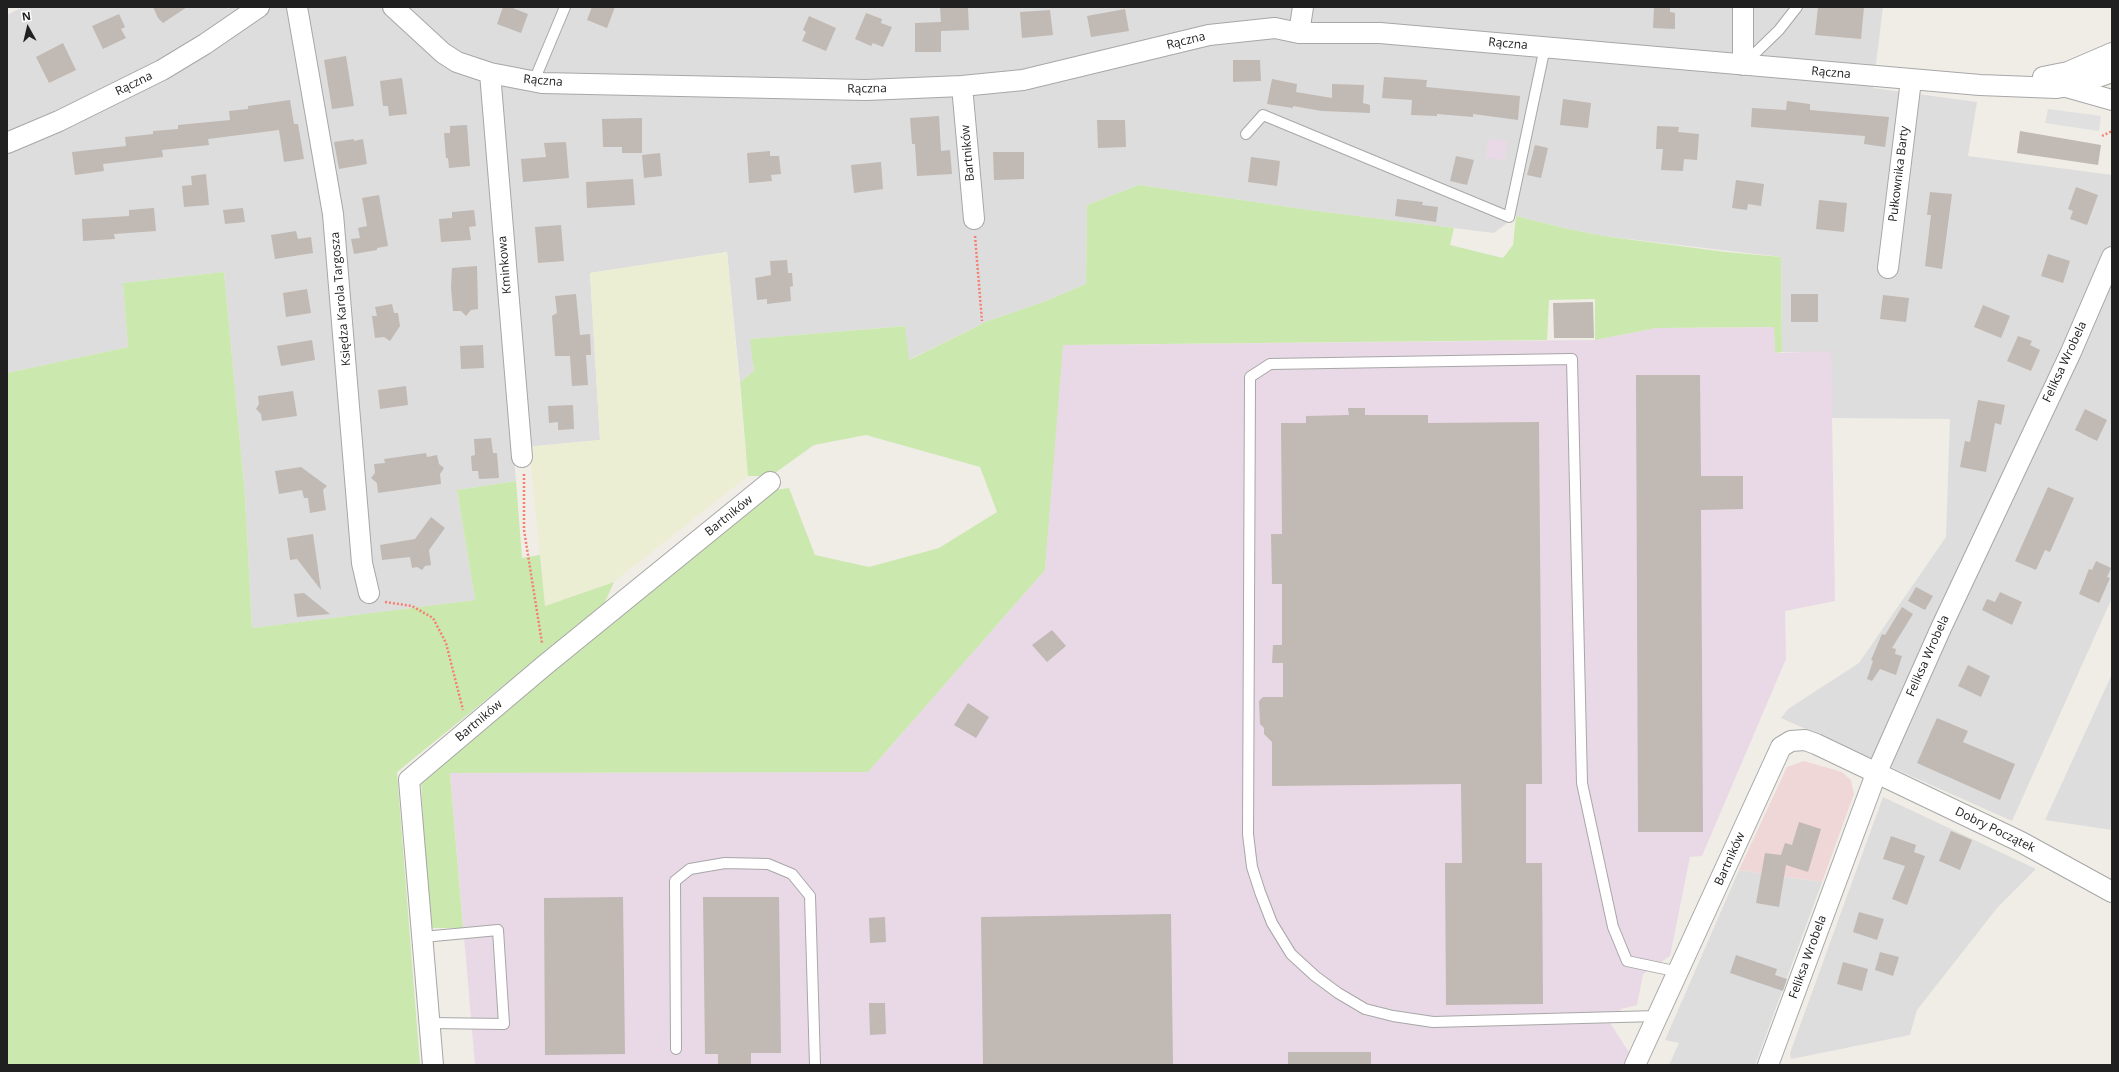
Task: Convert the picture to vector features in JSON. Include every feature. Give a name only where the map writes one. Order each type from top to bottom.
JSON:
[{"type":"street","name":"Księdza Karola Targosza","points":[[297,7],[333,214],[362,563],[369,593]]},
{"type":"street","name":"Rączna","points":[[393,7],[442,53],[473,69],[534,81],[866,90],[962,86],[1023,80],[1209,35],[1275,28],[1300,33],[1380,32],[1911,80],[2004,86],[2064,87],[2074,85],[2109,62]]},
{"type":"street","points":[[1300,33],[1304,7]]},
{"type":"street","points":[[1743,7],[1743,65]]},
{"type":"street","name":"Rączna","points":[[7,143],[59,121],[162,70],[206,44],[254,8]]},
{"type":"street","name":"Rączna","points":[[2004,86],[2109,62]]},
{"type":"street","name":"Kminkowa","points":[[490,73],[522,457]]},
{"type":"street","name":"Pułkownika Barty","points":[[1888,268],[1911,80]]},
{"type":"street","name":"Bartników","points":[[962,86],[974,219]]},
{"type":"street","points":[[2064,87],[2112,100]]},
{"type":"street","name":"Feliksa Wrobela","points":[[1768,1065],[1876,774],[1941,628],[2071,352],[2112,257]]},
{"type":"street","name":"Bartników","points":[[433,1065],[409,780],[545,666],[770,482]]},
{"type":"street","name":"Bartników","points":[[1635,1065],[1781,747],[1792,741],[1805,740],[1876,774]]},
{"type":"street","name":"Dobry Początek","points":[[1876,774],[2021,842],[2112,892]]},
{"type":"lane","points":[[534,81],[565,7]]},
{"type":"lane","points":[[1743,65],[1779,30],[1797,7]]},
{"type":"lane","points":[[1246,134],[1263,115],[1509,217],[1544,47]]},
{"type":"lane","points":[[1658,1016],[1433,1022],[1393,1016],[1365,1009],[1338,993],[1315,976],[1291,954],[1272,923],[1260,892],[1252,867],[1248,834],[1250,377],[1270,364],[1572,359],[1582,783],[1613,927],[1627,961],[1679,972]]},
{"type":"lane","points":[[676,1048],[674,881],[690,869],[725,863],[768,864],[792,874],[810,896],[815,1065]]},
{"type":"lane","points":[[423,937],[498,930],[504,1024],[430,1023]]},
{"type":"path","points":[[2102,136],[2112,131]]},
{"type":"path","points":[[974,219],[982,321]]},
{"type":"path","points":[[522,457],[525,466],[524,530],[545,666]]},
{"type":"path","points":[[369,593],[386,603],[412,606],[433,618],[443,633],[468,730]]},
{"type":"shaded area","points":[[23,7],[226,7],[228,9],[231,7],[1883,7],[1873,88],[1977,102],[1968,156],[2112,175],[2112,598],[2012,821],[1781,718],[1788,709],[1859,663],[1946,537],[1950,419],[1831,418],[1831,352],[1782,352],[1781,257],[1603,236],[1516,216],[1494,233],[1309,210],[1139,185],[1087,205],[1086,284],[1046,301],[988,321],[908,360],[904,326],[751,339],[754,371],[740,382],[727,252],[590,273],[600,440],[513,448],[516,481],[457,490],[475,600],[252,628],[245,496],[224,272],[123,283],[128,347],[7,373],[7,15]]},
{"type":"shaded area","points":[[2048,109],[2101,116],[2099,131],[2045,123]]},
{"type":"shaded area","points":[[1488,139],[1507,141],[1505,160],[1486,158]]},
{"type":"shaded area","points":[[1774,327],[1775,353],[1831,351],[1835,601],[1785,611],[1786,659],[1702,856],[1690,857],[1670,956],[1643,974],[1637,1005],[1621,1009],[1610,1023],[1629,1052],[1623,1065],[475,1065],[450,773],[868,772],[1045,570],[1062,345],[1595,340],[1656,328]]},
{"type":"shaded area","points":[[2112,674],[2112,830],[2045,820]]},
{"type":"shaded area","points":[[1804,761],[1842,772],[1851,780],[1854,794],[1822,882],[1739,870],[1787,767]]},
{"type":"shaded area","points":[[1883,797],[2036,869],[1997,908],[1917,1010],[1910,1035],[1791,1059],[1790,1053]]},
{"type":"shaded area","points":[[1739,870],[1822,882],[1755,1065],[1669,1065],[1679,1043],[1665,1040]]},
{"type":"green space","points":[[1139,185],[1309,210],[1454,228],[1450,245],[1503,258],[1513,245],[1516,216],[1603,236],[1726,252],[1781,257],[1782,352],[1775,353],[1774,327],[1656,328],[1595,340],[1595,299],[1549,300],[1547,340],[1063,345],[1045,570],[868,772],[450,773],[463,928],[433,928],[427,914],[421,778],[433,775],[432,767],[768,491],[789,488],[815,555],[869,567],[939,548],[997,512],[980,467],[866,435],[814,445],[768,478],[763,476],[748,476],[740,382],[754,371],[750,339],[905,326],[909,360],[988,321],[1046,301],[1086,284],[1087,205]]},
{"type":"green space","points":[[727,252],[748,476],[614,582],[545,606],[529,447],[600,440],[590,273]]},
{"type":"green space","points":[[224,272],[245,496],[252,628],[475,600],[457,490],[516,481],[522,558],[540,555],[545,606],[614,582],[604,604],[397,772],[420,1065],[7,1065],[7,373],[128,347],[123,283]]},
{"type":"building","points":[[153,7],[187,7],[163,23],[158,18]]},
{"type":"building","points":[[503,7],[510,7],[528,14],[521,33],[497,24]]},
{"type":"building","points":[[592,7],[615,7],[607,28],[587,20]]},
{"type":"building","points":[[940,7],[968,7],[969,30],[941,31],[941,52],[915,52],[915,23],[941,22]]},
{"type":"building","points":[[1654,7],[1670,7],[1670,12],[1675,13],[1675,29],[1653,28]]},
{"type":"building","points":[[1818,7],[1864,7],[1861,39],[1815,35]]},
{"type":"building","points":[[1125,9],[1129,31],[1091,37],[1087,16]]},
{"type":"building","points":[[1050,10],[1053,35],[1022,38],[1020,12]]},
{"type":"building","points":[[866,13],[882,19],[881,23],[892,27],[883,47],[873,43],[871,46],[855,39]]},
{"type":"building","points":[[119,14],[125,27],[121,29],[126,38],[103,49],[92,26]]},
{"type":"building","points":[[809,16],[836,28],[826,51],[802,41],[806,32],[803,30]]},
{"type":"building","points":[[63,43],[76,70],[49,83],[36,57]]},
{"type":"building","points":[[346,56],[354,106],[332,109],[324,60]]},
{"type":"building","points":[[1233,60],[1260,60],[1261,81],[1233,82]]},
{"type":"building","points":[[1384,77],[1427,80],[1426,87],[1520,96],[1518,120],[1473,114],[1473,117],[1437,114],[1437,116],[1411,115],[1412,100],[1382,98]]},
{"type":"building","points":[[402,78],[407,114],[389,116],[388,106],[383,106],[380,81]]},
{"type":"building","points":[[1272,79],[1297,84],[1296,92],[1332,98],[1332,84],[1364,85],[1363,103],[1370,105],[1370,113],[1322,111],[1293,106],[1293,108],[1267,104]]},
{"type":"building","points":[[1563,99],[1591,103],[1588,128],[1560,125]]},
{"type":"building","points":[[290,100],[294,124],[298,124],[304,159],[284,162],[279,130],[208,139],[209,145],[162,150],[163,157],[103,164],[104,171],[75,175],[72,152],[126,146],[125,137],[153,134],[153,131],[178,129],[178,125],[230,120],[229,111],[248,109],[248,106]]},
{"type":"building","points":[[1787,101],[1810,104],[1810,110],[1889,117],[1885,147],[1864,144],[1865,136],[1751,127],[1752,108],[1786,110]]},
{"type":"building","points":[[939,116],[941,151],[950,150],[952,174],[917,176],[915,144],[912,144],[910,118]]},
{"type":"building","points":[[642,118],[642,153],[622,153],[622,147],[603,147],[602,119]]},
{"type":"building","points":[[1097,120],[1125,120],[1126,147],[1098,148]]},
{"type":"building","points":[[467,125],[470,166],[449,168],[448,158],[446,158],[444,133],[450,133],[450,126]]},
{"type":"building","points":[[1657,126],[1679,127],[1678,132],[1699,134],[1697,160],[1684,159],[1683,171],[1661,170],[1663,149],[1656,149]]},
{"type":"building","points":[[2020,131],[2101,145],[2098,165],[2017,153]]},
{"type":"building","points":[[354,139],[354,141],[363,139],[367,164],[339,169],[334,142]]},
{"type":"building","points":[[566,142],[569,178],[523,182],[521,159],[546,157],[544,143]]},
{"type":"building","points":[[1535,145],[1548,148],[1541,178],[1527,175]]},
{"type":"building","points":[[770,151],[770,156],[779,156],[781,174],[771,175],[772,181],[749,183],[747,153]]},
{"type":"building","points":[[993,152],[1024,152],[1024,179],[994,180]]},
{"type":"building","points":[[660,153],[662,176],[644,178],[642,155]]},
{"type":"building","points":[[1456,156],[1474,160],[1467,185],[1450,181]]},
{"type":"building","points":[[1251,157],[1280,161],[1277,186],[1248,182]]},
{"type":"building","points":[[881,162],[883,189],[854,193],[851,165]]},
{"type":"building","points":[[206,174],[209,205],[184,207],[182,186],[192,185],[191,176]]},
{"type":"building","points":[[633,179],[635,205],[587,208],[586,182]]},
{"type":"building","points":[[1736,180],[1764,184],[1761,206],[1748,204],[1747,210],[1732,208]]},
{"type":"building","points":[[2076,187],[2098,195],[2087,225],[2070,219],[2073,211],[2068,209]]},
{"type":"building","points":[[1930,192],[1952,194],[1942,269],[1925,266],[1931,215],[1927,215]]},
{"type":"building","points":[[379,195],[388,246],[377,248],[377,250],[354,254],[351,239],[360,238],[358,228],[367,226],[362,198]]},
{"type":"building","points":[[1397,199],[1423,202],[1422,205],[1438,207],[1436,222],[1395,216]]},
{"type":"building","points":[[1819,200],[1847,203],[1844,232],[1816,229]]},
{"type":"building","points":[[154,208],[156,231],[114,234],[115,239],[83,241],[82,219],[129,216],[129,210]]},
{"type":"building","points":[[243,208],[245,222],[225,224],[223,210]]},
{"type":"building","points":[[474,210],[476,226],[469,227],[471,240],[441,242],[439,219],[452,218],[452,212]]},
{"type":"building","points":[[561,225],[564,261],[538,263],[535,227]]},
{"type":"building","points":[[296,231],[298,239],[311,237],[313,253],[275,259],[271,235]]},
{"type":"building","points":[[2048,254],[2070,261],[2063,283],[2041,276]]},
{"type":"building","points":[[787,260],[788,273],[792,273],[793,286],[790,287],[791,301],[767,304],[767,299],[757,300],[755,278],[771,275],[770,261]]},
{"type":"building","points":[[477,266],[478,309],[471,310],[466,316],[461,311],[453,311],[451,287],[452,268]]},
{"type":"building","points":[[307,289],[311,313],[286,317],[283,293]]},
{"type":"building","points":[[576,294],[580,335],[590,334],[591,355],[586,355],[588,385],[572,386],[570,356],[555,356],[552,316],[557,313],[555,296]]},
{"type":"building","points":[[1791,294],[1818,294],[1818,322],[1791,322]]},
{"type":"building","points":[[1883,295],[1909,298],[1906,322],[1880,319]]},
{"type":"building","points":[[1593,302],[1594,338],[1554,338],[1553,303]]},
{"type":"building","points":[[392,304],[394,313],[398,313],[400,326],[390,341],[384,337],[375,338],[372,316],[377,316],[375,307]]},
{"type":"building","points":[[1983,305],[2010,316],[2001,338],[1974,327]]},
{"type":"building","points":[[2018,336],[2032,341],[2030,345],[2040,350],[2031,371],[2007,361]]},
{"type":"building","points":[[312,340],[315,360],[281,366],[277,346]]},
{"type":"building","points":[[483,345],[484,368],[461,369],[460,346]]},
{"type":"building","points":[[1636,375],[1700,375],[1701,476],[1743,476],[1743,509],[1701,510],[1703,832],[1638,832]]},
{"type":"building","points":[[406,386],[408,405],[380,409],[378,390]]},
{"type":"building","points":[[293,391],[297,416],[262,421],[261,414],[256,409],[259,404],[258,396]]},
{"type":"building","points":[[1978,400],[2005,405],[2001,425],[1995,423],[1986,472],[1960,467],[1965,441],[1970,442]]},
{"type":"building","points":[[573,405],[574,429],[558,430],[558,422],[549,423],[548,406]]},
{"type":"building","points":[[1348,408],[1365,408],[1365,415],[1428,415],[1428,423],[1539,422],[1542,784],[1526,784],[1526,863],[1542,863],[1543,1004],[1446,1005],[1445,863],[1462,863],[1461,784],[1272,786],[1272,742],[1264,734],[1264,728],[1260,724],[1259,701],[1263,697],[1283,697],[1283,663],[1272,663],[1273,645],[1282,645],[1282,584],[1272,584],[1271,534],[1282,534],[1281,423],[1306,423],[1306,416],[1349,415]]},
{"type":"building","points":[[2085,409],[2107,420],[2097,441],[2075,430]]},
{"type":"building","points":[[491,438],[493,453],[497,453],[499,478],[479,479],[478,471],[472,471],[471,456],[475,455],[474,439]]},
{"type":"building","points":[[426,453],[427,457],[437,455],[439,464],[444,468],[440,474],[441,484],[378,493],[377,483],[371,478],[375,473],[374,464],[385,463],[384,459]]},
{"type":"building","points":[[301,467],[327,486],[323,490],[326,510],[310,513],[308,498],[304,498],[302,490],[279,494],[275,471]]},
{"type":"building","points":[[2048,487],[2074,498],[2050,552],[2045,550],[2036,570],[2015,561]]},
{"type":"building","points":[[431,517],[445,528],[429,550],[431,565],[425,566],[422,570],[417,567],[412,568],[410,557],[382,560],[380,545],[415,539]]},
{"type":"building","points":[[313,534],[321,590],[297,559],[290,560],[287,538]]},
{"type":"building","points":[[2096,561],[2111,568],[2107,577],[2110,578],[2099,603],[2079,594],[2089,569],[2092,570]]},
{"type":"building","points":[[1916,587],[1933,596],[1925,610],[1908,601]]},
{"type":"building","points":[[2000,592],[2022,602],[2012,625],[1982,610],[1987,599],[1995,602]]},
{"type":"building","points":[[304,593],[330,614],[297,617],[294,594]]},
{"type":"building","points":[[1902,607],[1913,614],[1892,648],[1896,649],[1895,654],[1902,656],[1896,675],[1880,669],[1872,681],[1867,679],[1873,661],[1871,660],[1882,634],[1885,635]]},
{"type":"building","points":[[1052,630],[1066,646],[1047,662],[1032,645]]},
{"type":"building","points":[[1968,665],[1990,676],[1981,697],[1958,686]]},
{"type":"building","points":[[968,703],[989,717],[976,738],[954,725]]},
{"type":"building","points":[[1937,718],[1968,731],[1963,742],[2015,764],[2000,800],[1917,763]]},
{"type":"building","points":[[1799,822],[1821,829],[1808,872],[1786,865],[1779,907],[1756,903],[1765,853],[1781,855],[1785,843],[1792,845]]},
{"type":"building","points":[[1951,831],[1972,840],[1960,870],[1939,861]]},
{"type":"building","points":[[1891,836],[1916,845],[1914,852],[1925,856],[1907,905],[1892,899],[1905,866],[1883,859]]},
{"type":"building","points":[[623,897],[625,1054],[545,1055],[544,898]]},
{"type":"building","points":[[703,897],[779,897],[781,1053],[751,1053],[751,1065],[718,1065],[718,1054],[705,1054]]},
{"type":"building","points":[[1859,912],[1884,919],[1877,940],[1853,932]]},
{"type":"building","points":[[1171,914],[1173,1065],[983,1065],[981,917]]},
{"type":"building","points":[[885,917],[886,942],[870,943],[869,918]]},
{"type":"building","points":[[1880,952],[1899,957],[1893,976],[1875,970]]},
{"type":"building","points":[[1736,955],[1777,969],[1775,975],[1787,979],[1783,991],[1730,973]]},
{"type":"building","points":[[1843,962],[1868,969],[1862,991],[1837,984]]},
{"type":"building","points":[[869,1003],[885,1003],[886,1034],[870,1035]]},
{"type":"building","points":[[1288,1052],[1371,1052],[1371,1065],[1288,1065]]}]
